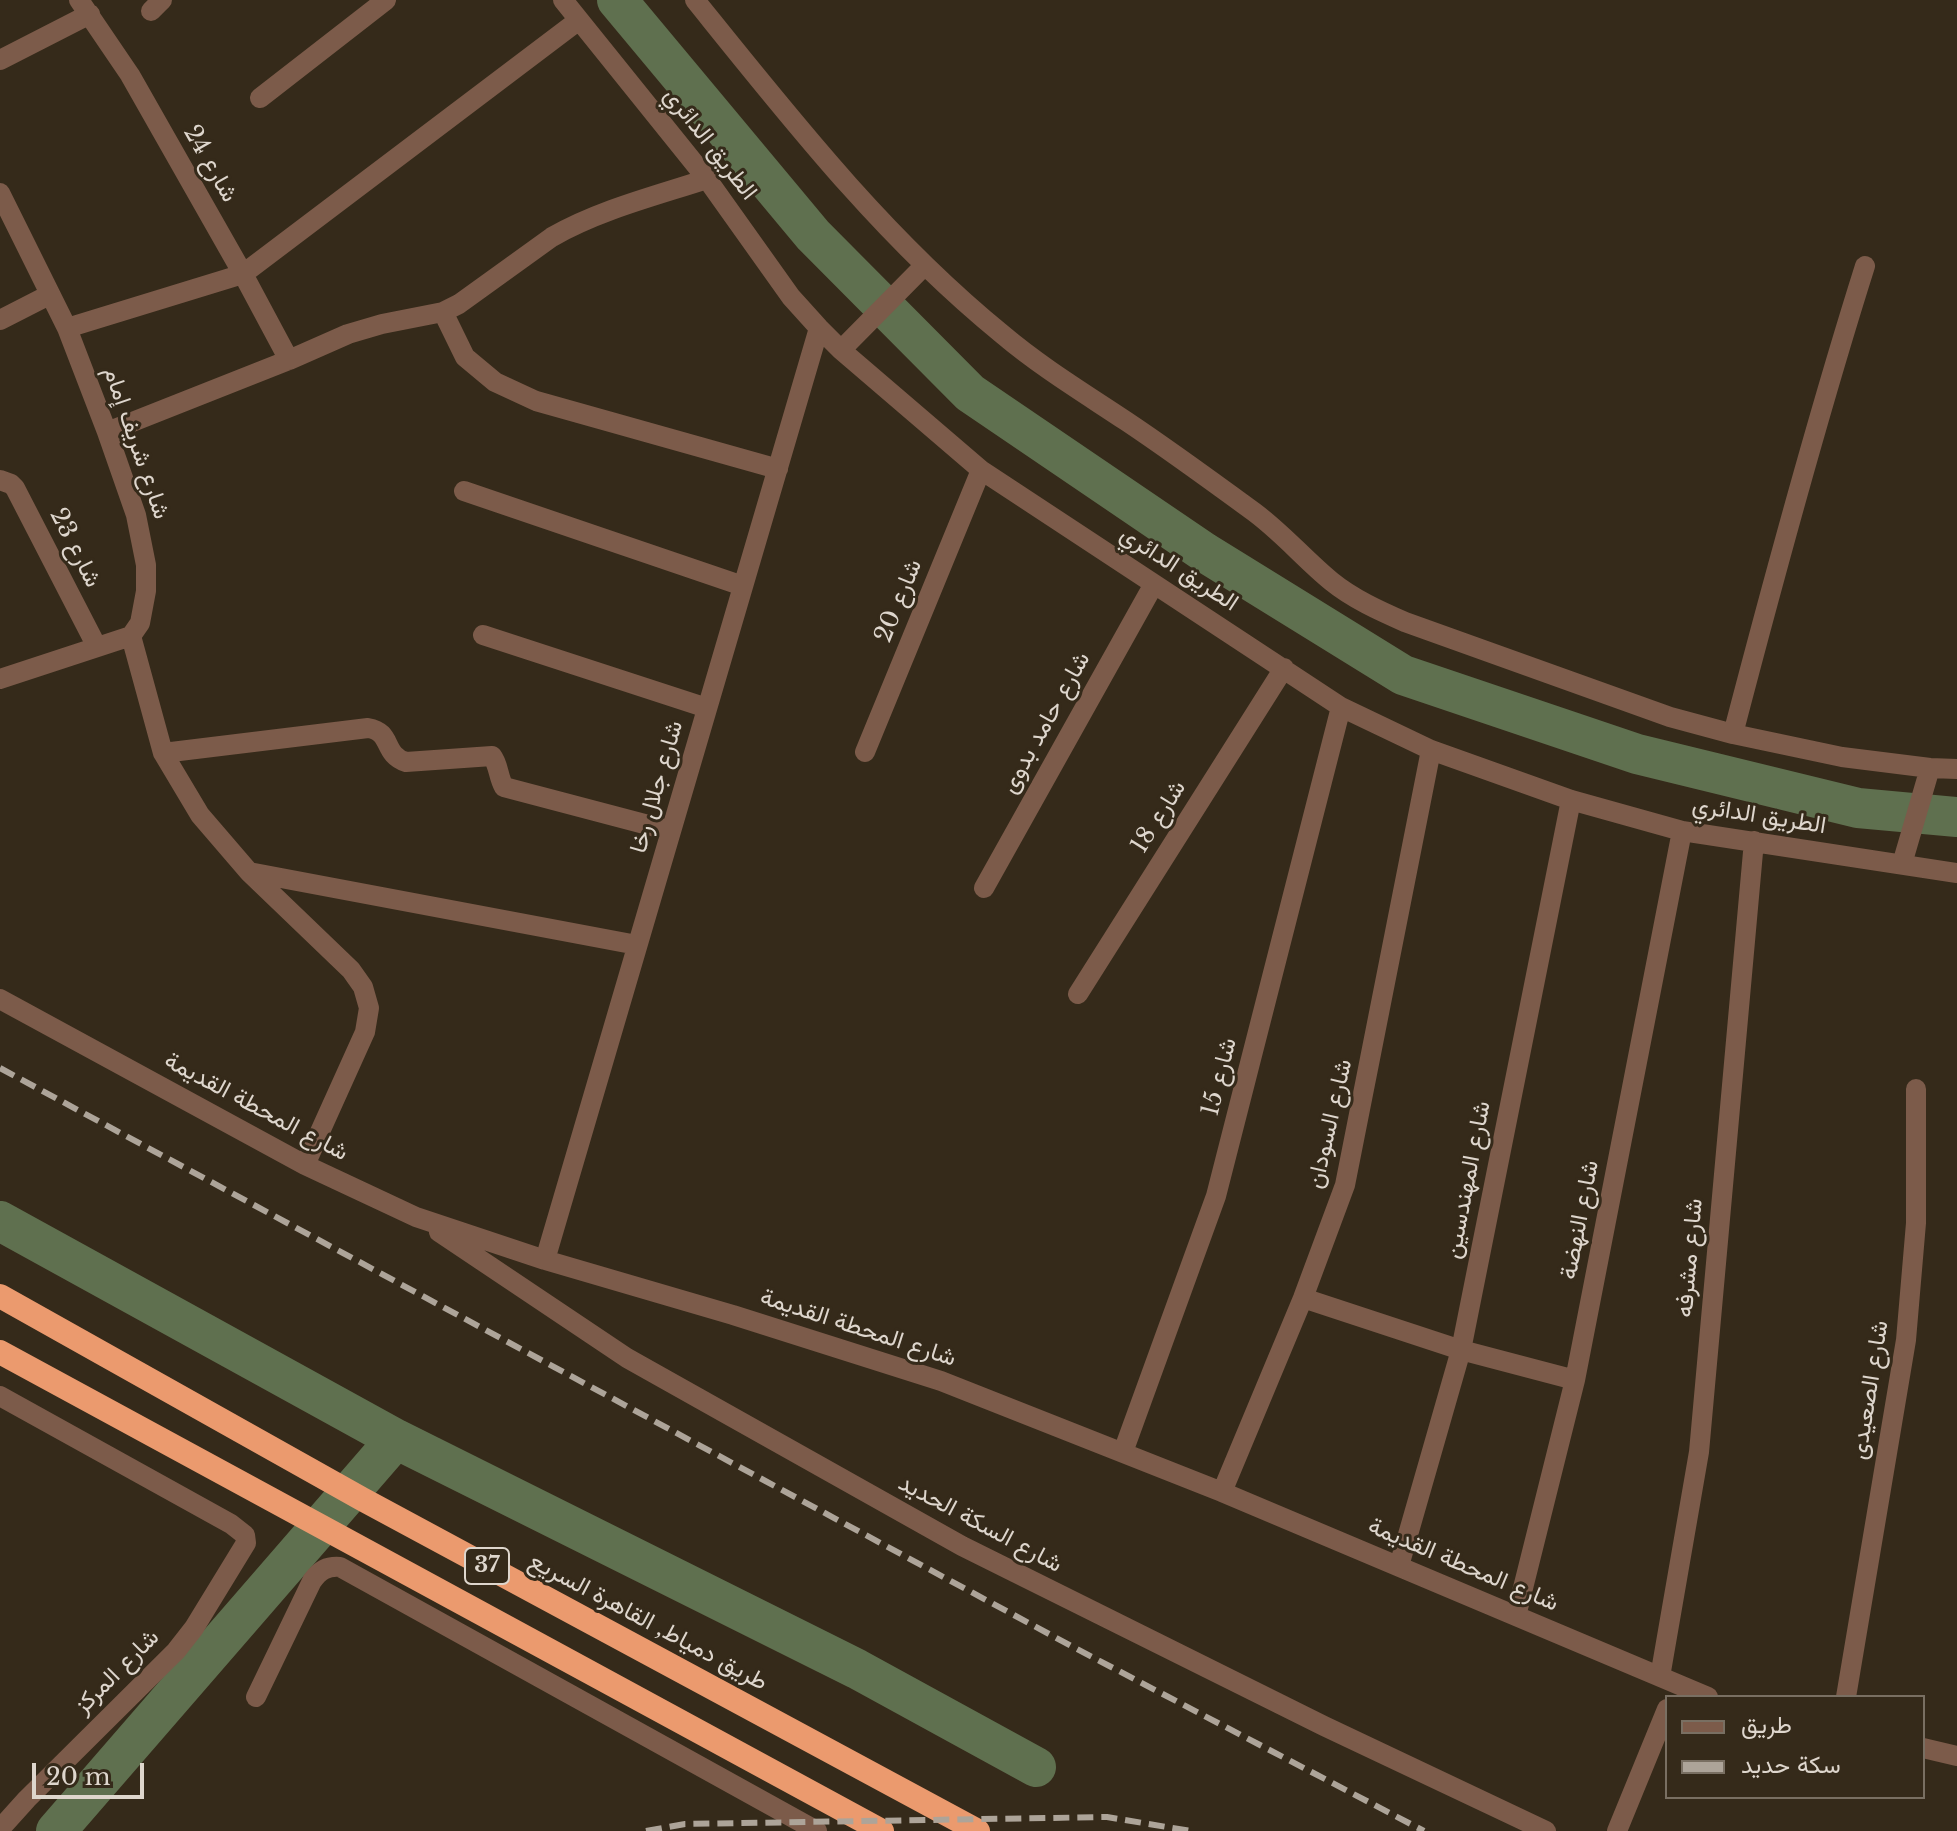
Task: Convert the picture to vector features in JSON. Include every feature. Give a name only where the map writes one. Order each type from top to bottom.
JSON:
[{"type":"highway","name":"طريق دمياط, القاهرة السريع","points":[[0,1296],[362,1499],[978,1831]]},
{"type":"highway","name":"37","points":[[0,1352],[882,1831]]},
{"type":"street","points":[[260,98],[386,0]]},
{"type":"street","name":"الطريق الدائري","points":[[564,0],[707,179],[791,297],[841,350],[981,470],[1341,707],[1431,750],[1571,800],[1682,831],[1957,873]]},
{"type":"street","points":[[695,0],[826,161],[925,265],[1001,334],[1252,510],[1334,583],[1368,605],[1405,622],[1670,717],[1842,757],[1957,769]]},
{"type":"street","points":[[0,60],[84,7]]},
{"type":"street","name":"شارع 24","points":[[84,7],[130,75],[289,360]]},
{"type":"street","points":[[67,328],[243,274],[579,20]]},
{"type":"street","points":[[107,432],[348,334],[443,312],[568,228],[707,179]]},
{"type":"street","name":"شارع شريف إمام","points":[[0,193],[8,230],[67,328],[136,515],[146,565],[146,591],[140,623],[131,636]]},
{"type":"street","points":[[841,350],[925,265]]},
{"type":"street","points":[[1733,734],[1795,498],[1865,266]]},
{"type":"street","points":[[0,320],[49,295]]},
{"type":"street","points":[[443,312],[465,357],[495,382],[536,401],[778,469]]},
{"type":"street","name":"شارع جلال رخا","points":[[545,1260],[819,328]]},
{"type":"street","name":"شارع 20","points":[[865,752],[981,470]]},
{"type":"street","name":"شارع 23","points":[[0,480],[15,488],[97,647]]},
{"type":"street","points":[[464,491],[743,586]]},
{"type":"street","name":"شارع حامد بدوى","points":[[984,888],[1154,584]]},
{"type":"street","points":[[483,635],[707,708]]},
{"type":"street","points":[[0,679],[131,636],[163,753],[200,815],[249,872],[351,970],[363,987],[369,1008],[365,1032],[305,1165]]},
{"type":"street","name":"شارع 18","points":[[1078,994],[1284,668]]},
{"type":"street","name":"شارع 15","points":[[1123,1452],[1216,1196],[1341,707]]},
{"type":"street","points":[[163,753],[377,729],[396,759],[406,762],[492,756],[504,787],[671,831]]},
{"type":"street","name":"شارع السودان","points":[[1222,1492],[1303,1298],[1349,1169],[1431,750]]},
{"type":"street","points":[[1902,864],[1930,768]]},
{"type":"street","name":"شارع المهندسين","points":[[1399,1566],[1461,1350],[1571,800]]},
{"type":"street","name":"شارع النهضة","points":[[1516,1616],[1575,1380],[1682,831]]},
{"type":"street","name":"شارع مشرفه","points":[[1670,1686],[1699,1452],[1754,841]]},
{"type":"street","points":[[249,872],[637,945]]},
{"type":"street","name":"شارع المحطة القديمة","points":[[0,999],[305,1165],[416,1217],[545,1260],[941,1381],[1222,1492],[1516,1616],[1670,1686],[1701,1695]]},
{"type":"street","name":"شارع الصعيدى","points":[[1846,1695],[1906,1340],[1916,1223],[1916,1089]]},
{"type":"street","name":"شارع السكة الحديد","points":[[416,1217],[627,1358],[962,1546],[1324,1726],[1546,1831]]},
{"type":"street","points":[[1303,1298],[1461,1350],[1575,1380]]},
{"type":"street","name":"شارع المركز","points":[[0,1396],[231,1524],[245,1535],[246,1543],[194,1628],[176,1651],[0,1829]]},
{"type":"street","points":[[256,1697],[312,1581],[323,1569],[340,1567],[817,1831]]},
{"type":"street","points":[[1617,1831],[1665,1714]]},
{"type":"street","points":[[1925,1748],[1957,1756]]},
{"type":"waterway","points":[[617,0],[813,235],[970,393],[1204,552],[1403,675],[1637,754],[1858,808],[1957,817]]},
{"type":"waterway","points":[[0,1221],[396,1439],[857,1669],[1036,1767]]},
{"type":"waterway","points":[[56,1831],[396,1439]]},
{"type":"railway","points":[[0,1068],[1075,1648],[1424,1831]]},
{"type":"railway","points":[[646,1831],[685,1824],[1107,1817],[1191,1831]]}]
